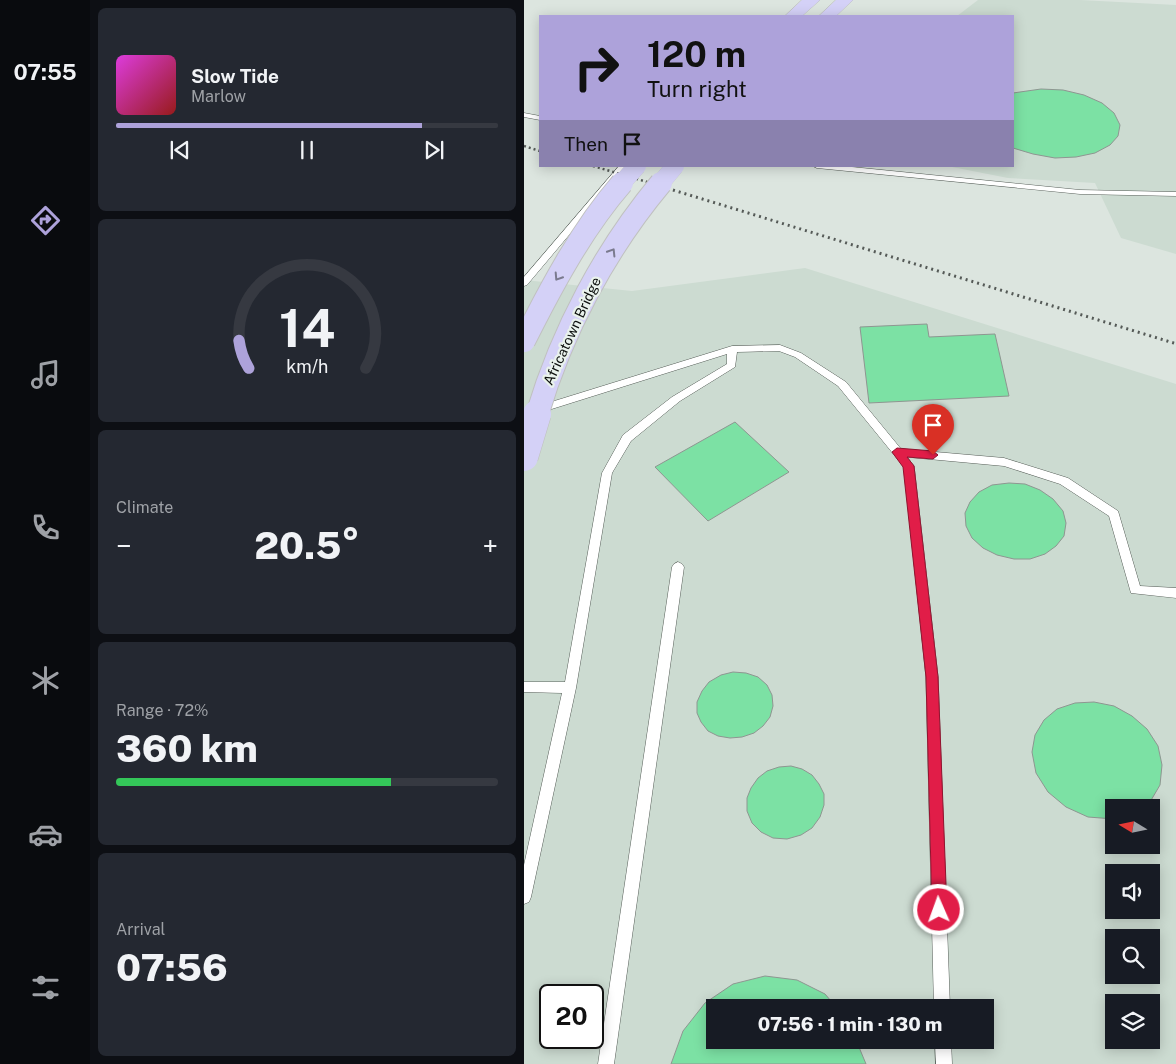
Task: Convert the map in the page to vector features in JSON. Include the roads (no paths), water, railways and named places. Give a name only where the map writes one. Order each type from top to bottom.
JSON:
[{"type":"main road","points":[[794,15],[812,0]]},
{"type":"main road","points":[[828,15],[845,0]]},
{"type":"main road","points":[[524,341],[555,281],[607,200],[636,167]]},
{"type":"main road","name":"Africatown Bridge","points":[[524,457],[547,380],[587,292],[641,207],[675,167]]},
{"type":"lane","points":[[524,115],[539,118]]},
{"type":"lane","points":[[524,283],[622,167]]},
{"type":"lane","points":[[828,167],[1043,189],[1176,194]]},
{"type":"lane","points":[[524,414],[732,349],[780,348],[798,355],[842,384],[909,466],[932,677],[942,999]]},
{"type":"lane","points":[[524,897],[570,688],[607,473],[628,438],[676,399],[732,365],[732,349]]},
{"type":"lane","points":[[897,452],[1004,462],[1064,481],[1114,514],[1136,590],[1176,593]]},
{"type":"lane","points":[[606,1064],[678,567]]},
{"type":"lane","points":[[524,687],[570,688]]},
{"type":"lane","points":[[943,1049],[944,1064]]},
{"type":"railway","points":[[524,146],[539,151]]},
{"type":"railway","points":[[596,167],[654,184]]},
{"type":"railway","points":[[650,183],[1177,344]]}]
